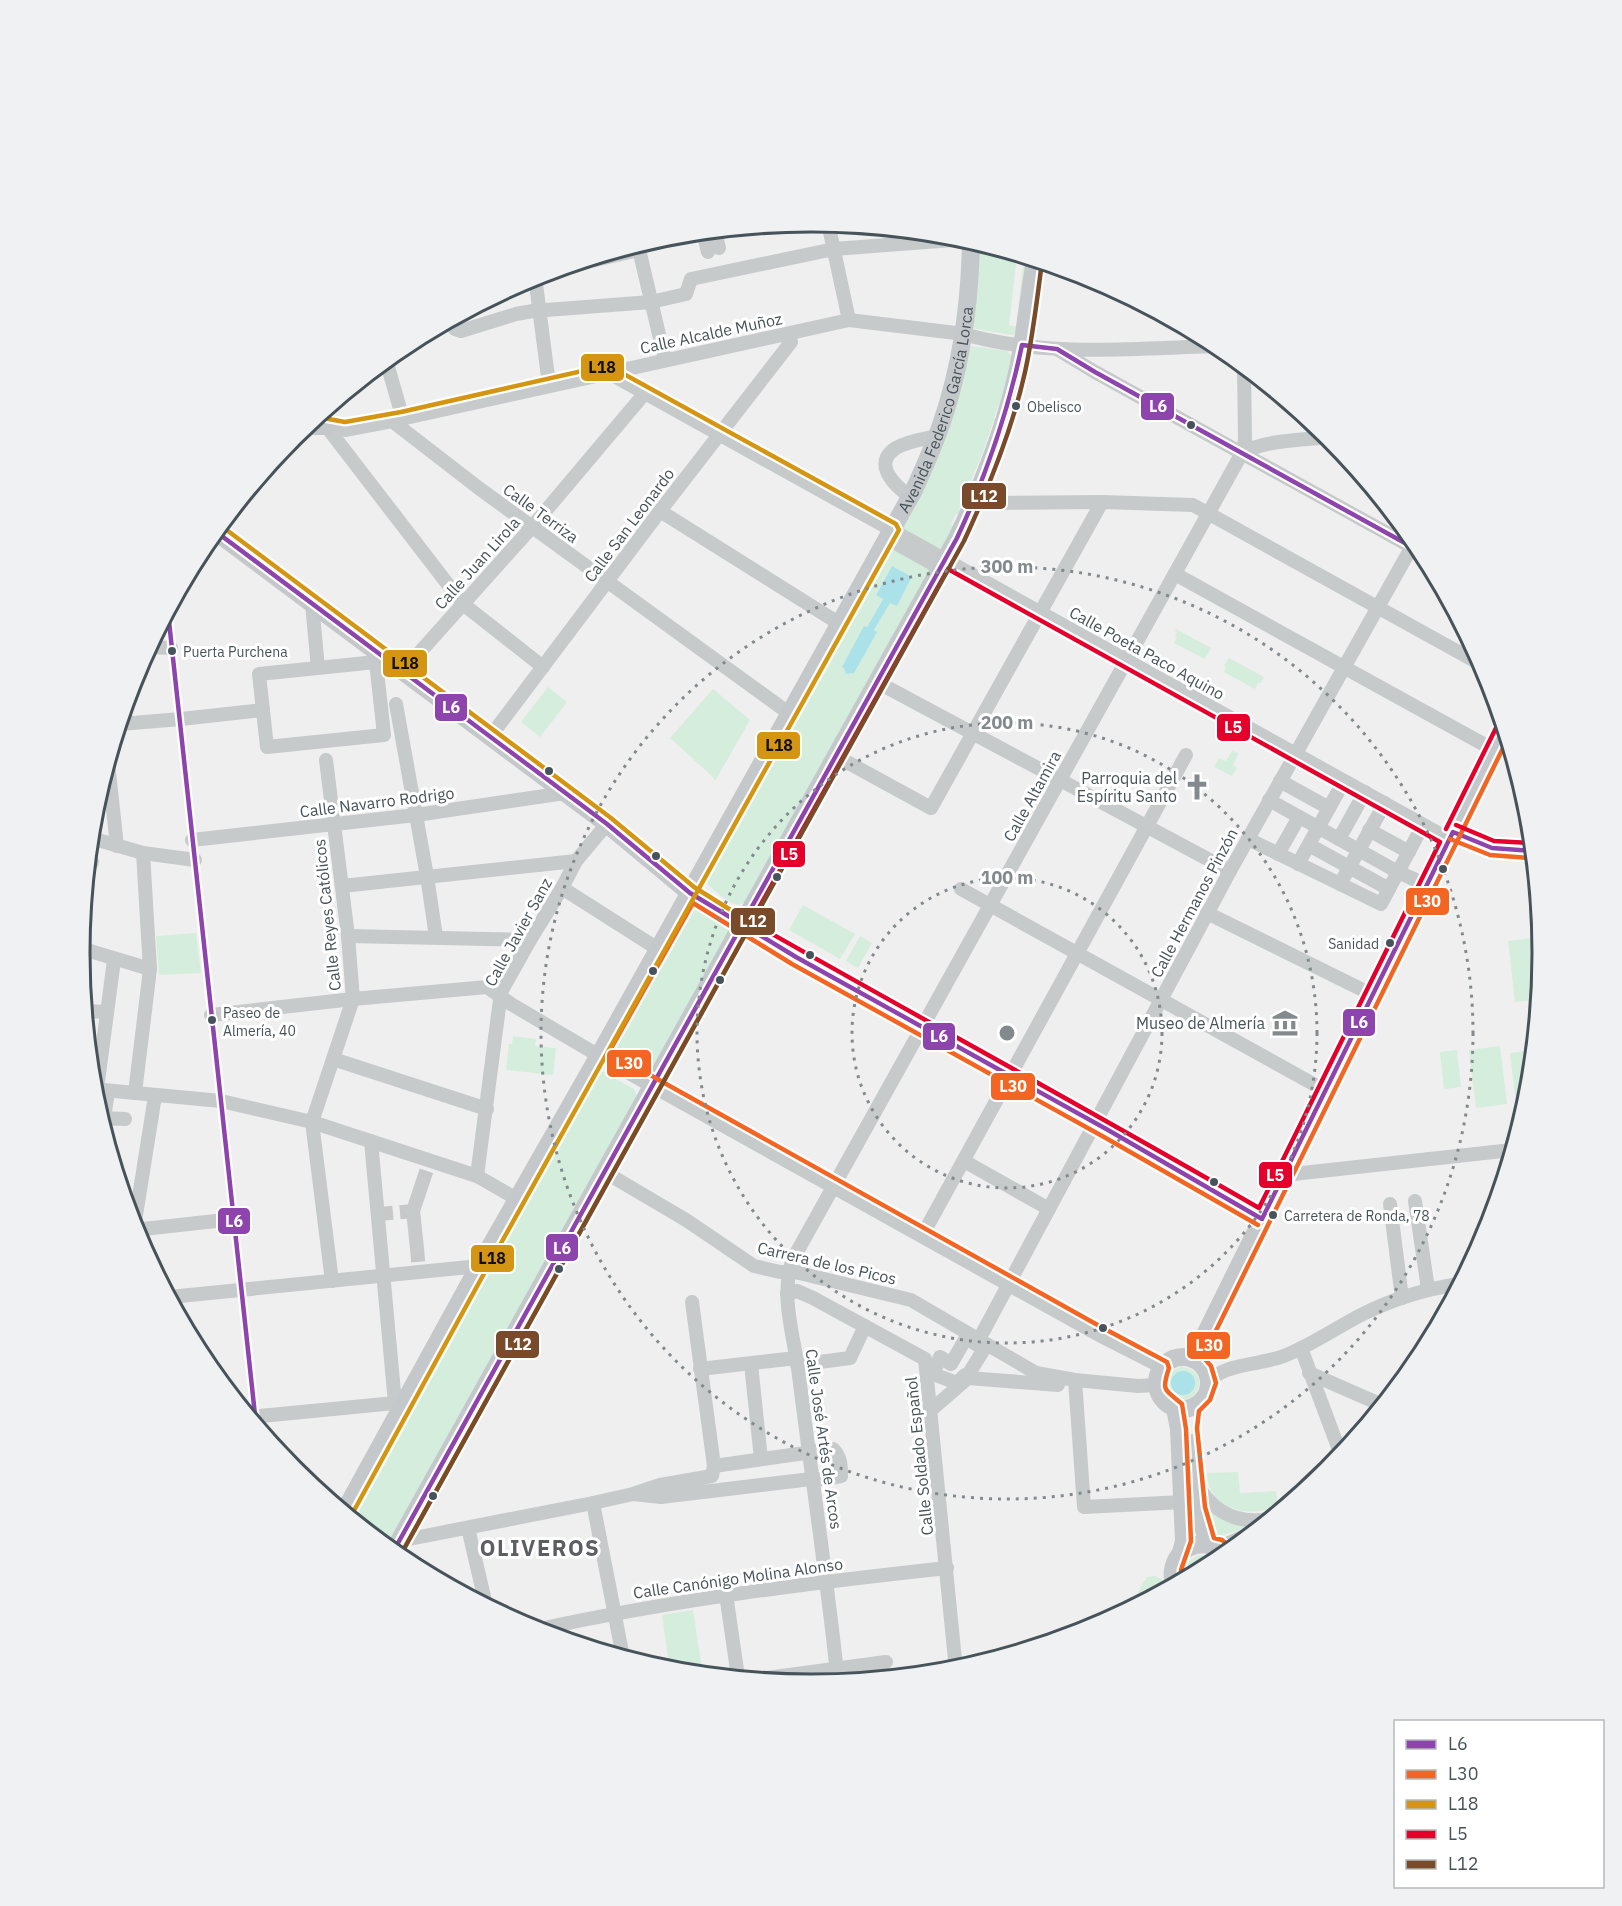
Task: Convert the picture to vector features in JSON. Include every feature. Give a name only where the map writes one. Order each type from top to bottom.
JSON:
[{"type":"main road","name":"Avenida Federico García Lorca","points":[[348,1505],[399,1405],[599,1055],[911,497],[937,436],[954,384],[964,334],[970,283],[971,250]]},
{"type":"main road","points":[[398,1543],[603,1171],[943,564],[974,503],[1002,429],[1023,345],[1034,267]]},
{"type":"main road","points":[[223,537],[607,824],[690,893],[741,925]]},
{"type":"main road","points":[[1193,1359],[1499,739]]},
{"type":"main road","points":[[1174,1358],[1193,1359],[1203,1366],[1208,1377],[1208,1389],[1202,1400],[1184,1407],[1162,1399],[1157,1385],[1162,1367],[1174,1358]]},
{"type":"main road","points":[[1173,1576],[1174,1563],[1181,1553],[1184,1541],[1179,1429],[1184,1407]]},
{"type":"main road","points":[[1184,1407],[1190,1428],[1198,1508],[1218,1548]]},
{"type":"main road","points":[[1181,1553],[1194,1545],[1217,1549]]},
{"type":"street","points":[[830,233],[849,321]]},
{"type":"street","points":[[713,250],[714,239]]},
{"type":"street","points":[[454,327],[461,331],[516,314],[539,310],[651,302],[683,295],[687,292],[691,279],[718,269],[834,249],[928,242]]},
{"type":"street","points":[[640,253],[665,360]]},
{"type":"street","points":[[536,287],[549,385]]},
{"type":"street","name":"Calle Alcalde Muñoz","points":[[621,375],[665,360],[849,321],[964,334],[1057,349],[1200,346]]},
{"type":"street","name":"Calle San Leonardo","points":[[490,737],[606,581],[791,342],[787,334]]},
{"type":"street","points":[[1095,372],[1094,362],[1103,348]]},
{"type":"street","points":[[1057,349],[1400,539]]},
{"type":"street","points":[[388,370],[397,420]]},
{"type":"street","points":[[326,420],[345,430],[602,374],[621,375]]},
{"type":"street","name":"Calle Poeta Paco Aquino","points":[[621,375],[645,393],[890,535],[1040,613],[1423,825],[1492,848],[1525,850]]},
{"type":"street","points":[[1242,453],[1245,440],[1244,377]]},
{"type":"street","name":"Calle Juan Lirola","points":[[403,671],[532,526],[645,393]]},
{"type":"street","points":[[326,420],[463,604],[543,666]]},
{"type":"street","name":"Calle Terriza","points":[[397,420],[532,526],[790,714]]},
{"type":"street","points":[[911,497],[893,483],[887,474],[886,462],[891,452],[898,447],[937,436]]},
{"type":"street","points":[[1242,453],[1262,446],[1316,439]]},
{"type":"street","name":"Calle Altamira","points":[[788,1271],[1242,453]]},
{"type":"street","points":[[836,756],[931,808],[1102,502]]},
{"type":"street","points":[[974,503],[1102,502],[1193,505],[1468,657]]},
{"type":"street","points":[[660,511],[840,624]]},
{"type":"street","name":"Calle Hermanos Pinzón","points":[[983,1332],[1207,913],[1378,607],[1411,554]]},
{"type":"street","points":[[1175,574],[1494,750]]},
{"type":"street","points":[[312,604],[318,668]]},
{"type":"street","points":[[158,647],[171,648]]},
{"type":"street","points":[[376,662],[384,735],[267,747],[259,674],[318,668],[376,662]]},
{"type":"street","points":[[877,682],[1230,872]]},
{"type":"street","points":[[396,704],[436,937]]},
{"type":"street","points":[[127,723],[262,710]]},
{"type":"street","points":[[922,1236],[1186,755]]},
{"type":"street","name":"Calle Reyes Católicos","points":[[327,760],[348,936],[353,999],[312,1122],[332,1281]]},
{"type":"street","points":[[1280,781],[1329,808]]},
{"type":"street","points":[[1298,864],[1344,781]]},
{"type":"street","points":[[110,785],[117,846]]},
{"type":"street","points":[[1339,838],[1365,792]]},
{"type":"street","name":"Calle Navarro Rodrigo","points":[[192,840],[416,815],[565,793]]},
{"type":"street","points":[[1269,801],[1398,872],[1427,885]]},
{"type":"street","points":[[1340,884],[1384,803]]},
{"type":"street","points":[[1278,854],[1299,817]]},
{"type":"street","name":"Calle Javier Sanz","points":[[477,1176],[497,1016],[530,940],[576,861],[607,824]]},
{"type":"street","points":[[1248,839],[1381,904],[1423,825]]},
{"type":"street","points":[[1369,831],[1409,852]]},
{"type":"street","points":[[99,841],[143,853],[195,860]]},
{"type":"street","points":[[1308,846],[1389,889]]},
{"type":"street","points":[[135,1093],[150,969],[143,853]]},
{"type":"street","points":[[342,886],[576,861]]},
{"type":"street","points":[[562,888],[658,949]]},
{"type":"street","points":[[961,889],[1326,1091]]},
{"type":"street","points":[[1207,913],[1373,995]]},
{"type":"street","points":[[741,925],[1262,1219]]},
{"type":"street","points":[[348,936],[530,940]]},
{"type":"street","points":[[90,952],[150,969]]},
{"type":"street","points":[[101,1074],[114,960]]},
{"type":"street","points":[[211,1015],[486,987],[652,1085],[1008,1285],[1162,1367]]},
{"type":"street","points":[[93,1011],[107,1012]]},
{"type":"street","points":[[333,1059],[487,1109]]},
{"type":"street","points":[[103,1090],[221,1101],[312,1122],[477,1176],[517,1199]]},
{"type":"street","points":[[137,1209],[155,1096]]},
{"type":"street","points":[[110,1118],[125,1119]]},
{"type":"street","points":[[259,1416],[399,1405],[383,1276],[371,1141]]},
{"type":"street","points":[[1284,1175],[1504,1151]]},
{"type":"street","points":[[964,1161],[1049,1209]]},
{"type":"street","name":"Carrera de los Picos","points":[[603,1171],[686,1220],[754,1266],[817,1277],[910,1300],[1036,1373],[1075,1383],[1157,1385]]},
{"type":"street","points":[[417,1248],[413,1211],[422,1184]]},
{"type":"street","points":[[1415,1201],[1428,1289]]},
{"type":"street","points":[[1390,1204],[1402,1298]]},
{"type":"street","points":[[145,1228],[234,1219]]},
{"type":"street","points":[[178,1296],[479,1266]]},
{"type":"street","name":"Calle José Artés de Arcos","points":[[788,1271],[787,1294],[827,1581],[837,1673]]},
{"type":"street","points":[[813,1298],[817,1277]]},
{"type":"street","points":[[1209,1383],[1221,1371],[1273,1360],[1301,1348],[1365,1313],[1428,1289],[1451,1285]]},
{"type":"street","name":"Calle Soldado Español","points":[[787,1294],[797,1291],[813,1298],[926,1359],[956,1659]]},
{"type":"street","points":[[692,1302],[715,1491]]},
{"type":"street","points":[[700,1369],[850,1358],[865,1326]]},
{"type":"street","points":[[1301,1348],[1337,1445]]},
{"type":"street","points":[[751,1364],[768,1459],[776,1483]]},
{"type":"street","points":[[1309,1373],[1375,1402]]},
{"type":"street","points":[[931,1410],[968,1378],[1075,1383],[1084,1507],[1183,1502]]},
{"type":"street","points":[[401,1546],[468,1528],[633,1494],[713,1471],[768,1459],[833,1449],[841,1463],[841,1476],[825,1479],[661,1497],[633,1494]]},
{"type":"street","points":[[1196,1482],[1208,1501],[1226,1515],[1242,1520],[1257,1519]]},
{"type":"street","points":[[593,1503],[621,1648]]},
{"type":"street","points":[[468,1528],[484,1595]]},
{"type":"street","name":"Calle Canónigo Molina Alonso","points":[[553,1626],[613,1613],[726,1594],[947,1568]]},
{"type":"street","points":[[726,1594],[737,1670]]},
{"type":"street","points":[[850,1672],[886,1662]]},
{"type":"green space","points":[[978,252],[1016,262],[1009,326],[1016,326],[1023,264],[1027,265],[1016,332],[1012,335],[972,327]]},
{"type":"green space","points":[[970,346],[1007,351],[1012,356],[1001,407],[998,406],[994,418],[997,419],[996,422],[993,422],[959,509],[962,511],[959,515],[956,514],[951,524],[954,526],[942,548],[937,549],[903,530],[902,523],[906,517],[909,518],[920,496]]},
{"type":"green space","points":[[892,547],[929,567],[929,571],[745,902],[738,905],[732,902],[714,891],[706,881]],"holes":[[[892,566],[912,578],[897,606],[890,602],[853,673],[846,674],[844,668],[865,626],[867,627],[883,598],[876,594]]]},
{"type":"green space","points":[[1176,629],[1211,648],[1205,659],[1174,643],[1177,637],[1175,636]]},
{"type":"green space","points":[[1229,658],[1264,677],[1261,683],[1258,683],[1255,689],[1224,672],[1226,667],[1224,666]]},
{"type":"green space","points":[[548,687],[567,702],[540,737],[521,722]]},
{"type":"green space","points":[[713,689],[750,720],[715,781],[670,738]]},
{"type":"green space","points":[[1232,751],[1239,753],[1233,765],[1237,768],[1232,776],[1214,767],[1219,758],[1226,761]]},
{"type":"green space","points":[[694,905],[728,925],[728,932],[712,963],[724,982],[680,1021],[650,1073],[634,1071],[609,1054],[689,907]]},
{"type":"green space","points":[[803,905],[855,934],[840,959],[789,930]]},
{"type":"green space","points":[[196,933],[201,973],[159,975],[156,936]]},
{"type":"green space","points":[[860,936],[872,943],[858,968],[846,961]]},
{"type":"green space","points":[[1531,938],[1530,1001],[1515,1002],[1508,941]]},
{"type":"green space","points":[[513,1036],[536,1039],[535,1046],[556,1048],[553,1075],[506,1070],[509,1044],[512,1044]]},
{"type":"green space","points":[[1500,1046],[1507,1104],[1476,1108],[1469,1050]]},
{"type":"green space","points":[[1457,1050],[1461,1087],[1444,1089],[1440,1052]]},
{"type":"green space","points":[[1525,1051],[1518,1096],[1515,1096],[1510,1053]]},
{"type":"green space","points":[[598,1071],[634,1089],[637,1096],[392,1539],[352,1508]]},
{"type":"green space","points":[[1181,1367],[1193,1371],[1199,1380],[1198,1389],[1192,1397],[1185,1399],[1178,1398],[1172,1393],[1167,1379],[1171,1372]]},
{"type":"green space","points":[[1238,1472],[1240,1493],[1276,1491],[1279,1501],[1270,1508],[1262,1511],[1237,1510],[1225,1505],[1216,1497],[1210,1487],[1207,1473]]},
{"type":"green space","points":[[1205,1504],[1248,1526],[1217,1537],[1213,1534]]},
{"type":"green space","points":[[1199,1555],[1206,1556],[1185,1568],[1192,1559]]},
{"type":"green space","points":[[1155,1576],[1163,1580],[1137,1596],[1140,1588],[1147,1577]]},
{"type":"green space","points":[[693,1610],[702,1665],[668,1660],[662,1615]]},
{"type":"water","points":[[892,566],[912,577],[897,606],[890,603],[874,630],[877,632],[854,673],[846,674],[842,667],[864,626],[867,627],[883,599],[876,595]]},
{"type":"water","points":[[1183,1371],[1192,1374],[1195,1383],[1192,1392],[1183,1395],[1174,1392],[1171,1383],[1174,1374]]},
{"type":"tunnel","points":[[422,1184],[430,1160]]},
{"type":"tunnel","points":[[379,1214],[413,1211]]},
{"type":"tunnel","points":[[417,1248],[419,1272]]},
{"type":"transit line","name":"L12","points":[[404,1548],[964,541],[1014,416],[1030,345],[1041,269]]},
{"type":"transit line","name":"L6","points":[[398,1543],[957,538],[995,443],[1022,345],[1057,349],[1403,542]]},
{"type":"transit line","name":"L18","points":[[327,419],[345,422],[401,412],[600,367],[613,368],[896,524],[899,530],[354,1510]]},
{"type":"transit line","name":"L18","points":[[227,530],[611,818],[694,887],[745,919],[748,924],[748,929],[404,1548]]},
{"type":"transit line","name":"L6","points":[[223,537],[607,824],[690,893],[796,957],[1108,1130],[1262,1219],[1453,832],[1492,848],[1525,850]]},
{"type":"transit line","name":"L5","points":[[948,569],[1440,842],[1259,1208],[751,922],[948,569]]},
{"type":"transit line","name":"L6","points":[[169,624],[255,1411]]},
{"type":"transit line","name":"L5","points":[[1446,829],[1496,728]]},
{"type":"transit line","name":"L30","points":[[1225,1543],[1214,1538],[1205,1507],[1197,1428],[1199,1411],[1210,1400],[1216,1383],[1211,1366],[1203,1357],[1502,750]]},
{"type":"transit line","name":"L5","points":[[1456,825],[1494,841],[1523,843]]},
{"type":"transit line","name":"L30","points":[[1450,839],[1490,855],[1526,858]]},
{"type":"transit line","name":"L30","points":[[1181,1571],[1191,1541],[1186,1429],[1182,1404],[1168,1392],[1165,1386],[1169,1368],[1167,1362],[609,1052],[693,903],[792,964],[1258,1225]]},
{"type":"place","name":"Obelisco","points":[[1016,406]]},
{"type":"place","name":"Puerta Purchena","points":[[172,651]]},
{"type":"place","name":"Parroquia del Espíritu Santo","points":[[1197,787]]},
{"type":"place","name":"Sanidad","points":[[1390,943]]},
{"type":"place","name":"Paseo de Almería, 40","points":[[212,1020]]},
{"type":"place","name":"Museo de Almería","points":[[1285,1023]]},
{"type":"place","name":"Carretera de Ronda, 78","points":[[1273,1215]]},
{"type":"district","name":"OLIVEROS","points":[[540,1548]]}]
